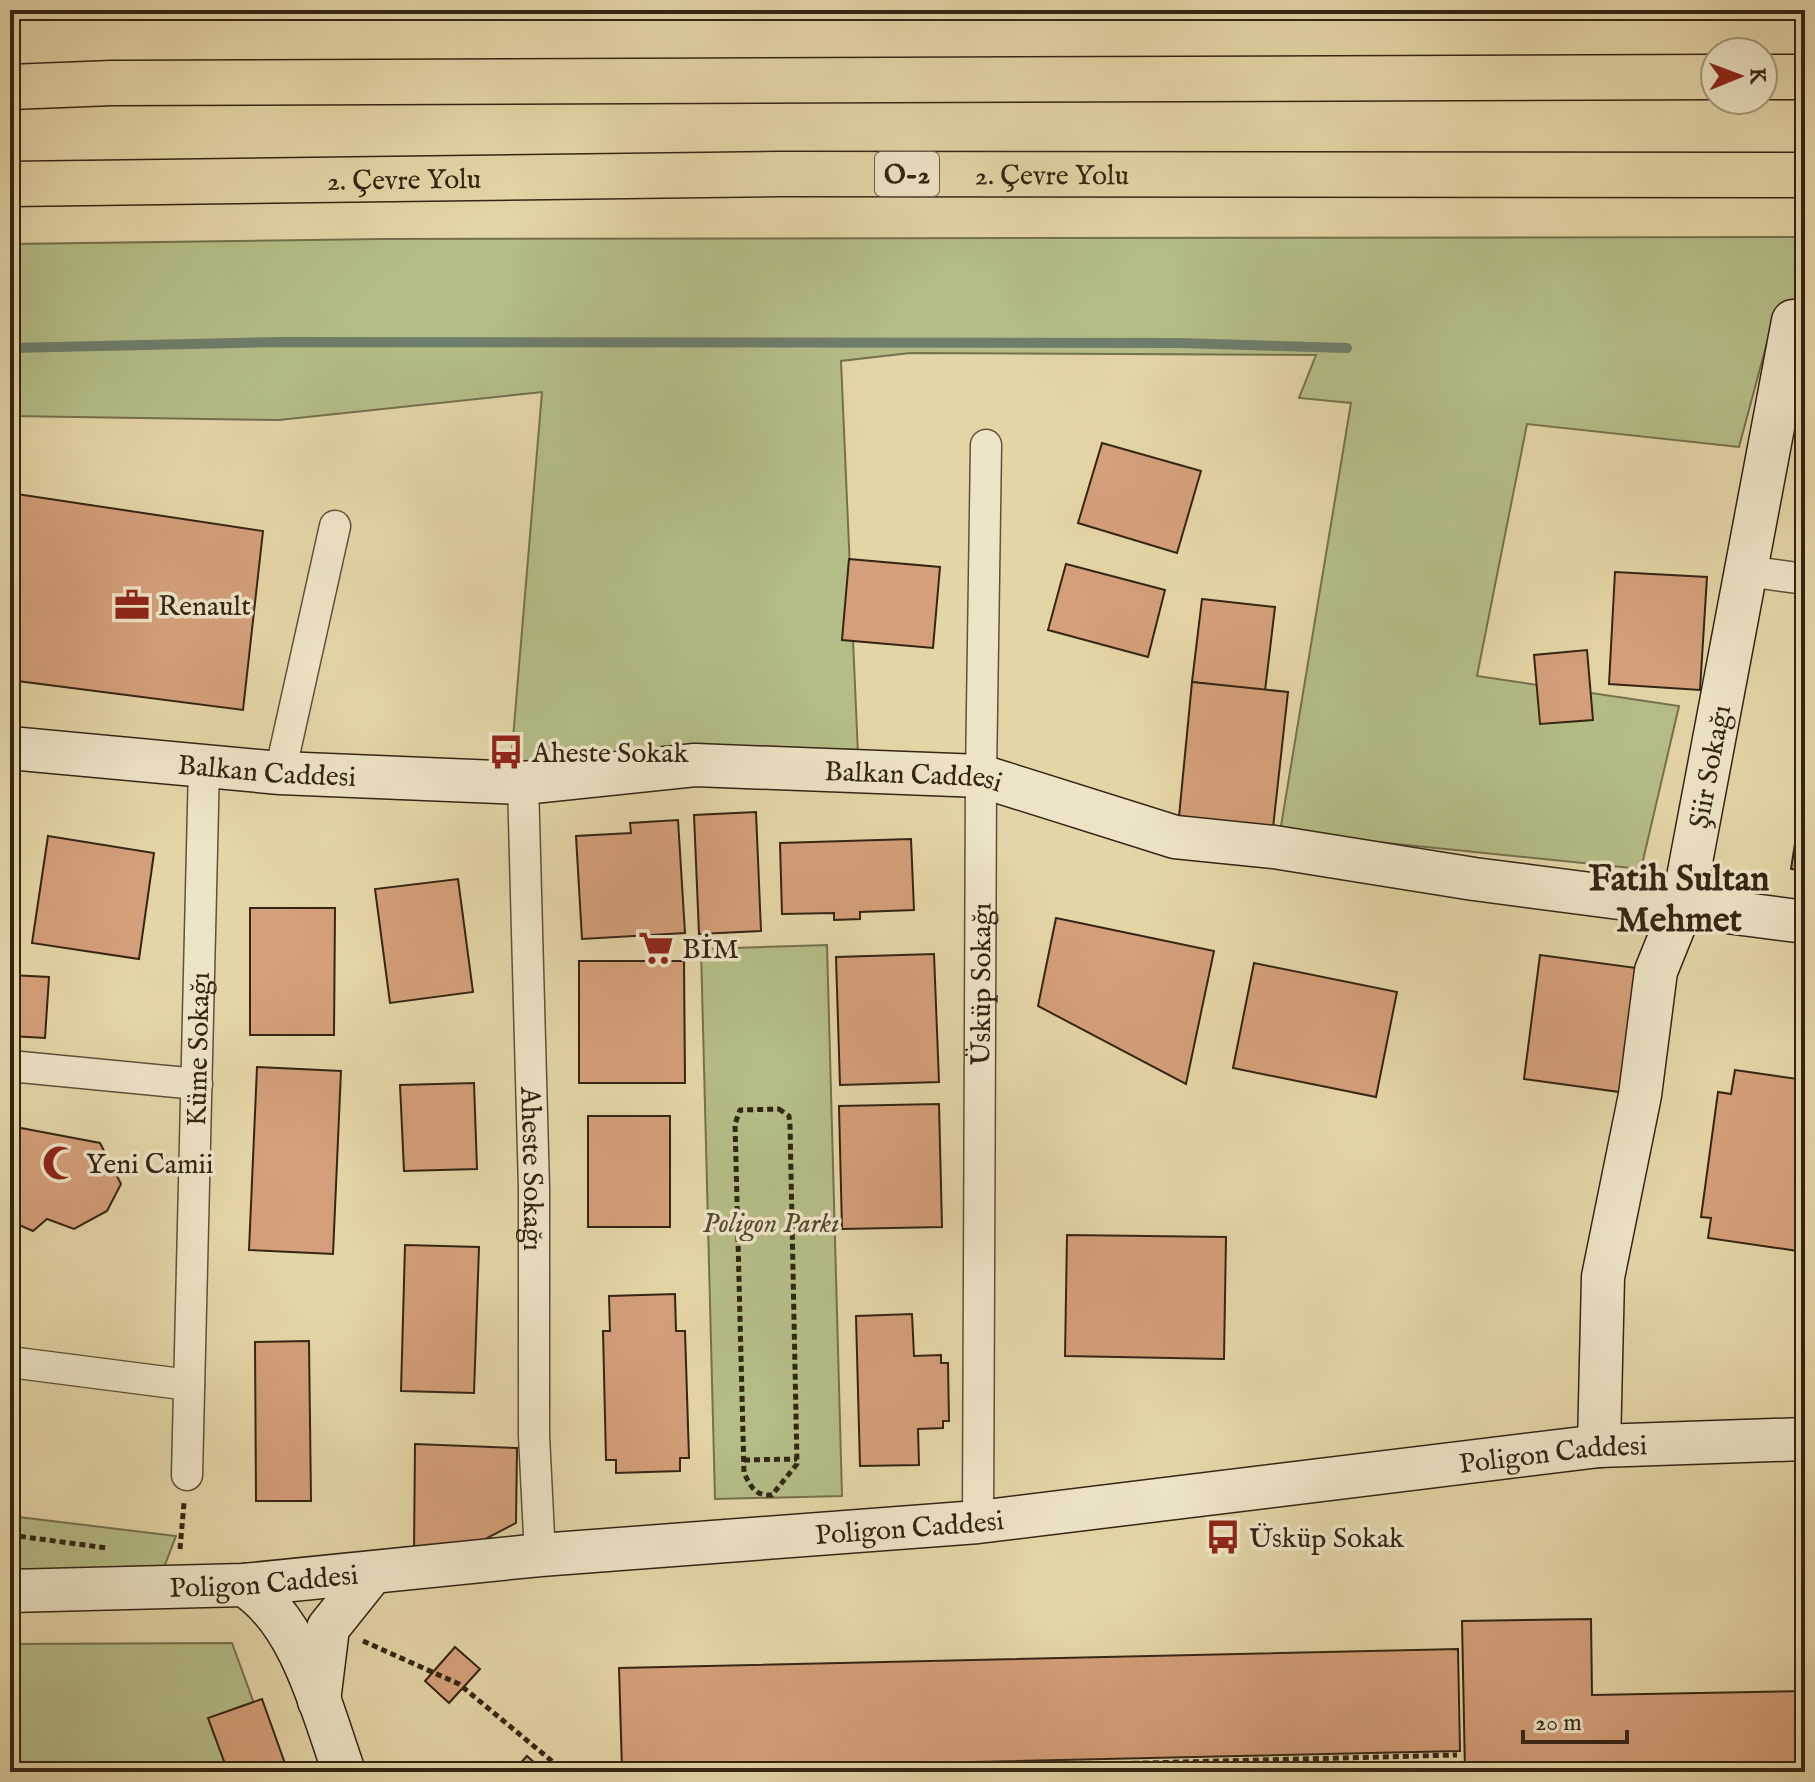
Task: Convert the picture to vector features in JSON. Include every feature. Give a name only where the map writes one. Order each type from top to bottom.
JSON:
[{"type":"highway","points":[[10,87],[144,83],[1699,77]]},
{"type":"highway","points":[[1779,77],[1805,77]]},
{"type":"highway","name":"2. Çevre Yolu","points":[[10,184],[778,174],[1805,175]]},
{"type":"street","name":"Şiir Sokağı","points":[[1599,1446],[1603,1277],[1640,1095],[1656,971],[1683,904],[1793,321]]},
{"type":"street","name":"Üsküp Sokağı","points":[[978,1522],[981,776],[986,445]]},
{"type":"street","points":[[280,773],[335,526]]},
{"type":"street","points":[[1746,571],[1805,579]]},
{"type":"street","name":"Balkan Caddesi","points":[[10,748],[280,773],[523,783],[695,765],[981,776],[1175,837],[1274,847],[1474,879],[1805,922]]},
{"type":"street","name":"Küme Sokağı","points":[[187,1475],[204,766]]},
{"type":"street","name":"Aheste Sokağı","points":[[523,783],[534,1189],[534,1436],[540,1555]]},
{"type":"street","points":[[10,1066],[197,1084]]},
{"type":"street","points":[[10,1362],[189,1385]]},
{"type":"street","name":"Poligon Caddesi","points":[[10,1591],[244,1585],[540,1555],[978,1522],[1599,1446],[1805,1439]]},
{"type":"street","points":[[319,1702],[328,1628],[372,1573]]},
{"type":"street","points":[[244,1585],[266,1599],[285,1623],[319,1702],[344,1772]]},
{"type":"path","points":[[779,1109],[789,1116],[797,1459],[772,1495],[756,1493],[749,1483],[744,1460],[735,1124],[740,1110],[779,1109]]},
{"type":"path","points":[[744,1460],[797,1459]]},
{"type":"path","points":[[180,1550],[187,1475]]},
{"type":"path","points":[[328,1628],[421,1664],[459,1684],[565,1772]]},
{"type":"path","points":[[793,1772],[1457,1755]]},
{"type":"path","points":[[1229,1762],[1229,1772]]},
{"type":"green space","points":[[1805,237],[1805,310],[1776,309],[1739,447],[1527,424],[1477,676],[1679,706],[1641,869],[1280,832],[1351,403],[1299,398],[1316,355],[910,353],[841,361],[858,755],[511,762],[542,392],[279,420],[10,416],[10,244],[382,239]]},
{"type":"green space","name":"Poligon Parkı","points":[[827,945],[842,1496],[715,1499],[701,949]]},
{"type":"green space","points":[[10,1516],[176,1536],[161,1575],[10,1571]]},
{"type":"green space","points":[[232,1643],[279,1772],[10,1772],[10,1644]]},
{"type":"building","points":[[1102,443],[1201,471],[1177,553],[1078,523]]},
{"type":"building","name":"Renault","points":[[10,493],[263,531],[243,710],[10,680]]},
{"type":"building","points":[[849,559],[940,567],[933,648],[842,640]]},
{"type":"building","points":[[1066,564],[1165,590],[1148,657],[1048,630]]},
{"type":"building","points":[[1615,572],[1707,577],[1700,690],[1609,684]]},
{"type":"building","points":[[1202,599],[1275,607],[1265,691],[1192,682]]},
{"type":"building","points":[[1587,650],[1593,720],[1540,724],[1534,655]]},
{"type":"building","points":[[1192,682],[1288,692],[1272,837],[1178,827]]},
{"type":"building","points":[[1805,781],[1805,871],[1791,869]]},
{"type":"building","points":[[756,812],[761,931],[699,934],[694,815]]},
{"type":"building","points":[[678,820],[685,933],[582,939],[576,836],[631,833],[630,823]]},
{"type":"building","points":[[48,836],[154,853],[139,959],[32,943]]},
{"type":"building","points":[[911,839],[914,910],[860,912],[860,919],[834,920],[834,913],[782,914],[780,843]]},
{"type":"building","points":[[458,879],[473,992],[390,1003],[375,889]]},
{"type":"building","points":[[250,908],[335,908],[334,1035],[250,1035]]},
{"type":"building","points":[[1056,918],[1214,951],[1186,1084],[1038,1006]]},
{"type":"building","points":[[934,954],[939,1082],[840,1085],[836,957]]},
{"type":"building","points":[[1540,955],[1644,969],[1627,1093],[1524,1079]]},
{"type":"building","points":[[579,961],[684,961],[685,1083],[579,1083]]},
{"type":"building","points":[[1254,963],[1397,992],[1376,1097],[1233,1068]]},
{"type":"building","points":[[10,975],[49,977],[45,1038],[10,1036]]},
{"type":"building","points":[[257,1067],[341,1071],[333,1254],[249,1250]]},
{"type":"building","points":[[1735,1070],[1805,1080],[1805,1215],[1798,1251],[1708,1238],[1711,1218],[1701,1217],[1718,1092],[1731,1094]]},
{"type":"building","points":[[474,1083],[477,1169],[404,1171],[400,1085]]},
{"type":"building","points":[[939,1104],[942,1227],[842,1229],[839,1106]]},
{"type":"building","points":[[588,1116],[670,1116],[670,1227],[588,1227]]},
{"type":"building","name":"Yeni Camii","points":[[21,1128],[100,1143],[121,1184],[107,1211],[74,1229],[47,1219],[33,1231],[10,1221],[10,1140]]},
{"type":"building","points":[[1067,1235],[1226,1237],[1224,1359],[1065,1356]]},
{"type":"building","points":[[405,1245],[479,1247],[474,1393],[401,1391]]},
{"type":"building","points":[[675,1294],[676,1331],[685,1331],[689,1458],[680,1458],[680,1471],[616,1473],[616,1460],[606,1460],[603,1331],[610,1331],[609,1296]]},
{"type":"building","points":[[912,1314],[914,1356],[941,1355],[941,1363],[948,1363],[949,1421],[943,1421],[943,1428],[918,1429],[919,1465],[860,1466],[856,1316]]},
{"type":"building","points":[[309,1341],[311,1501],[256,1501],[255,1342]]},
{"type":"building","points":[[415,1444],[517,1448],[516,1523],[472,1546],[414,1552]]},
{"type":"building","points":[[1591,1619],[1592,1695],[1805,1691],[1805,1772],[1465,1772],[1462,1621]]},
{"type":"building","points":[[455,1647],[480,1669],[449,1703],[425,1681]]},
{"type":"building","points":[[1458,1649],[1460,1751],[622,1770],[619,1668]]},
{"type":"building","points":[[262,1699],[288,1772],[228,1772],[208,1718]]},
{"type":"building","points":[[527,1756],[545,1772],[512,1772]]},
{"type":"waterway","points":[[10,348],[281,342],[1180,343],[1347,348]]},
{"type":"place","name":"Renault","points":[[132,605]]},
{"type":"place","name":"Aheste Sokak","points":[[506,752]]},
{"type":"place","name":"BİM","points":[[656,948]]},
{"type":"place","name":"Yeni Camii","points":[[60,1163]]},
{"type":"place","name":"Üsküp Sokak","points":[[1223,1537]]},
{"type":"district","name":"Fatih Sultan Mehmet","points":[[1679,898]]}]
